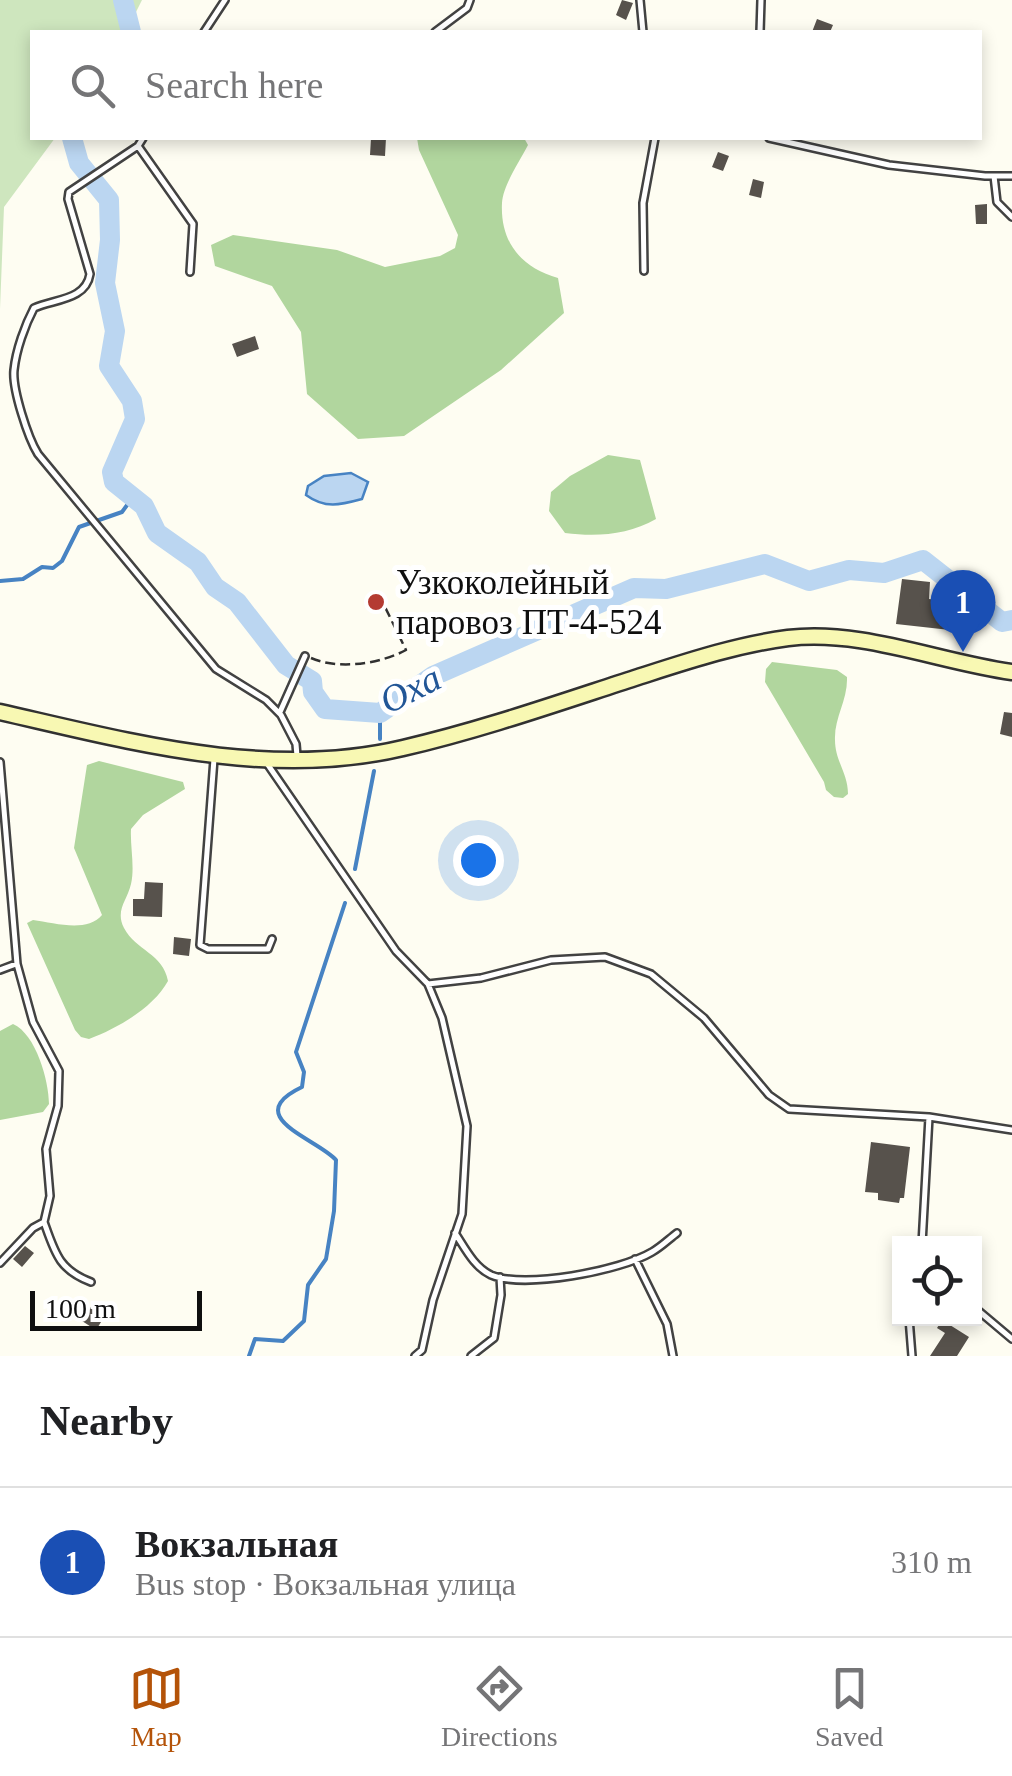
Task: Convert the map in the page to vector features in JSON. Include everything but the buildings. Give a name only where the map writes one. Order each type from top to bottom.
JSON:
[{"type":"street","points":[[0,712],[214,756],[298,760],[401,749],[713,653],[791,638],[856,640],[1012,672]]},
{"type":"lane","points":[[205,30],[225,0]]},
{"type":"lane","points":[[438,30],[467,8],[470,0]]},
{"type":"lane","points":[[640,0],[642,30]]},
{"type":"lane","points":[[760,30],[761,0]]},
{"type":"lane","points":[[142,140],[69,192],[90,274],[88,286],[82,292],[34,308],[14,372],[31,443],[216,669],[266,700],[279,714],[296,744],[298,760]]},
{"type":"lane","points":[[644,271],[644,204],[655,140]]},
{"type":"lane","points":[[778,140],[889,165],[1012,176]]},
{"type":"lane","points":[[138,146],[193,224],[190,272]]},
{"type":"lane","points":[[994,176],[997,202],[1012,218]]},
{"type":"lane","points":[[279,714],[304,659]]},
{"type":"lane","points":[[214,756],[200,946],[268,949],[272,938]]},
{"type":"lane","points":[[266,760],[396,951],[428,984],[442,1018],[467,1126],[462,1214],[422,1350],[415,1356]]},
{"type":"lane","points":[[0,762],[17,964],[33,1022],[59,1071],[58,1106],[46,1149],[50,1196],[44,1222],[54,1250],[70,1274],[91,1282]]},
{"type":"lane","points":[[0,927],[12,928]]},
{"type":"lane","points":[[428,984],[480,978],[551,960],[605,957],[651,974],[704,1018],[769,1095],[789,1109],[929,1116],[1012,1130]]},
{"type":"lane","points":[[0,970],[17,964]]},
{"type":"lane","points":[[922,1236],[929,1116]]},
{"type":"lane","points":[[0,1263],[33,1228],[44,1222]]},
{"type":"lane","points":[[456,1233],[480,1268],[500,1277],[533,1283],[651,1254],[677,1233]]},
{"type":"lane","points":[[635,1259],[667,1324],[673,1356]]},
{"type":"lane","points":[[471,1356],[494,1338],[502,1295],[500,1277]]},
{"type":"lane","points":[[982,1314],[1012,1339]]},
{"type":"lane","points":[[910,1326],[912,1356]]},
{"type":"lane","points":[[422,1350],[428,1356]]},
{"type":"path","points":[[304,659],[323,664],[388,660],[406,650],[385,607]]},
{"type":"green space","points":[[0,0],[142,0],[127,30],[30,30],[30,140],[54,140],[4,207],[0,309]]},
{"type":"green space","points":[[417,140],[525,140],[528,145],[503,196],[502,217],[516,252],[534,268],[558,278],[564,313],[501,370],[404,436],[358,439],[307,394],[301,332],[272,286],[215,266],[211,245],[233,235],[337,250],[385,267],[440,256],[455,248],[458,235]]},
{"type":"green space","points":[[608,455],[640,460],[656,519],[612,534],[565,533],[549,511],[551,492],[570,476]]},
{"type":"green space","points":[[772,662],[837,670],[847,677],[835,740],[848,794],[843,798],[826,790],[765,682],[766,669]]},
{"type":"green space","points":[[99,761],[183,782],[185,789],[143,815],[131,829],[132,877],[121,916],[129,936],[161,964],[168,981],[134,1016],[89,1039],[75,1030],[27,923],[33,920],[79,925],[96,921],[102,915],[74,848],[87,765]]},
{"type":"green space","points":[[13,1024],[34,1048],[44,1071],[49,1104],[43,1112],[0,1120],[0,1031]]},
{"type":"water","points":[[351,473],[368,482],[362,499],[333,504],[306,495],[308,486],[324,476]]},
{"type":"waterway","name":"Оха","points":[[123,0],[130,30]]},
{"type":"waterway","name":"Оха","points":[[73,140],[79,163],[109,200],[105,283],[115,331],[109,366],[132,401],[135,419],[112,472],[114,482],[144,506],[157,533],[198,562],[215,587],[237,602],[286,665],[312,681],[313,692],[325,709],[380,713],[433,676],[634,588],[666,589],[765,564],[809,581],[849,570],[884,573],[923,560],[1002,622],[1012,620]]},
{"type":"waterway","points":[[0,581],[23,579],[42,567],[53,568],[62,561],[79,527],[122,512],[133,497]]},
{"type":"waterway","points":[[380,713],[380,739]]},
{"type":"waterway","points":[[355,869],[374,771]]},
{"type":"waterway","points":[[249,1356],[255,1339],[283,1341],[304,1321],[308,1285],[326,1259],[334,1211],[336,1160],[289,1127],[280,1118],[278,1108],[302,1087],[304,1072],[296,1052],[345,903]]},
{"type":"place","name":"Узкоколейный паровоз ПТ-4-524","points":[[376,602]]},
{"type":"place","name":"Вокзальная","points":[[963,652]]}]
